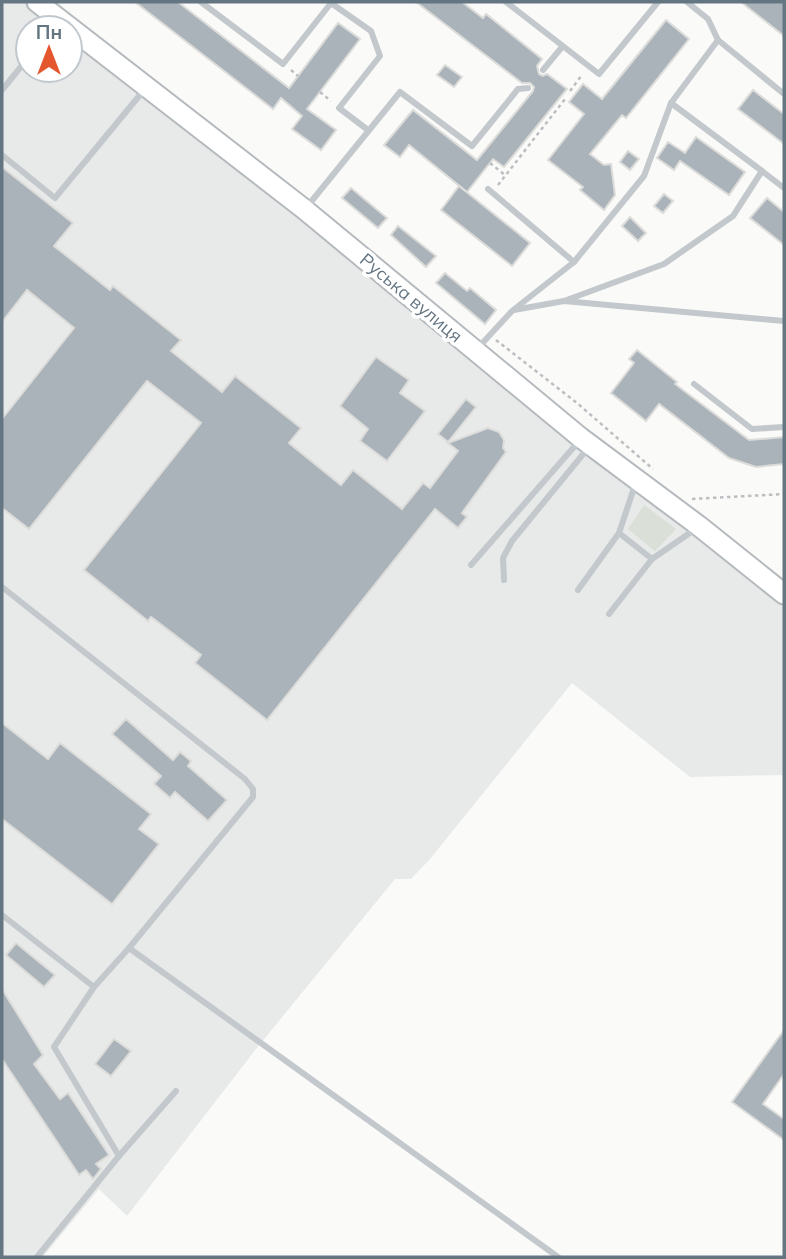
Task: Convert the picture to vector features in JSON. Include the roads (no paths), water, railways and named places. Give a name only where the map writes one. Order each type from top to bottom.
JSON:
[{"type":"main road","name":"Руська вулиця","points":[[84,44],[304,209],[586,442],[699,517],[784,594]]},
{"type":"lane","points":[[201,2],[283,64],[331,3],[371,31],[380,56],[338,108],[369,130]]},
{"type":"lane","points":[[506,2],[599,74],[658,2]]},
{"type":"lane","points":[[687,2],[708,19],[718,40],[784,94]]},
{"type":"lane","points":[[475,351],[512,311],[574,262],[644,176],[671,103],[718,40]]},
{"type":"lane","points":[[543,70],[562,47]]},
{"type":"lane","points":[[2,90],[14,75]]},
{"type":"lane","points":[[2,155],[55,198],[145,88]]},
{"type":"lane","points":[[304,209],[400,92],[472,146],[518,89],[528,88]]},
{"type":"lane","points":[[671,103],[784,188]]},
{"type":"lane","points":[[512,311],[564,301],[664,264],[733,216],[762,171]]},
{"type":"lane","points":[[490,191],[574,262]]},
{"type":"lane","points":[[564,301],[784,321]]},
{"type":"lane","points":[[694,384],[752,429],[784,426]]},
{"type":"lane","points":[[471,565],[586,442]]},
{"type":"lane","points":[[504,580],[503,558],[512,541],[586,442]]},
{"type":"lane","points":[[578,590],[619,533],[638,479]]},
{"type":"lane","points":[[609,614],[652,559],[699,517]]},
{"type":"lane","points":[[619,533],[652,559]]},
{"type":"lane","points":[[2,587],[245,779],[253,789],[253,797],[129,948],[94,986],[54,1047],[119,1156]]},
{"type":"lane","points":[[2,915],[94,986]]},
{"type":"lane","points":[[129,948],[558,1257]]},
{"type":"lane","points":[[37,1257],[176,1091]]}]
